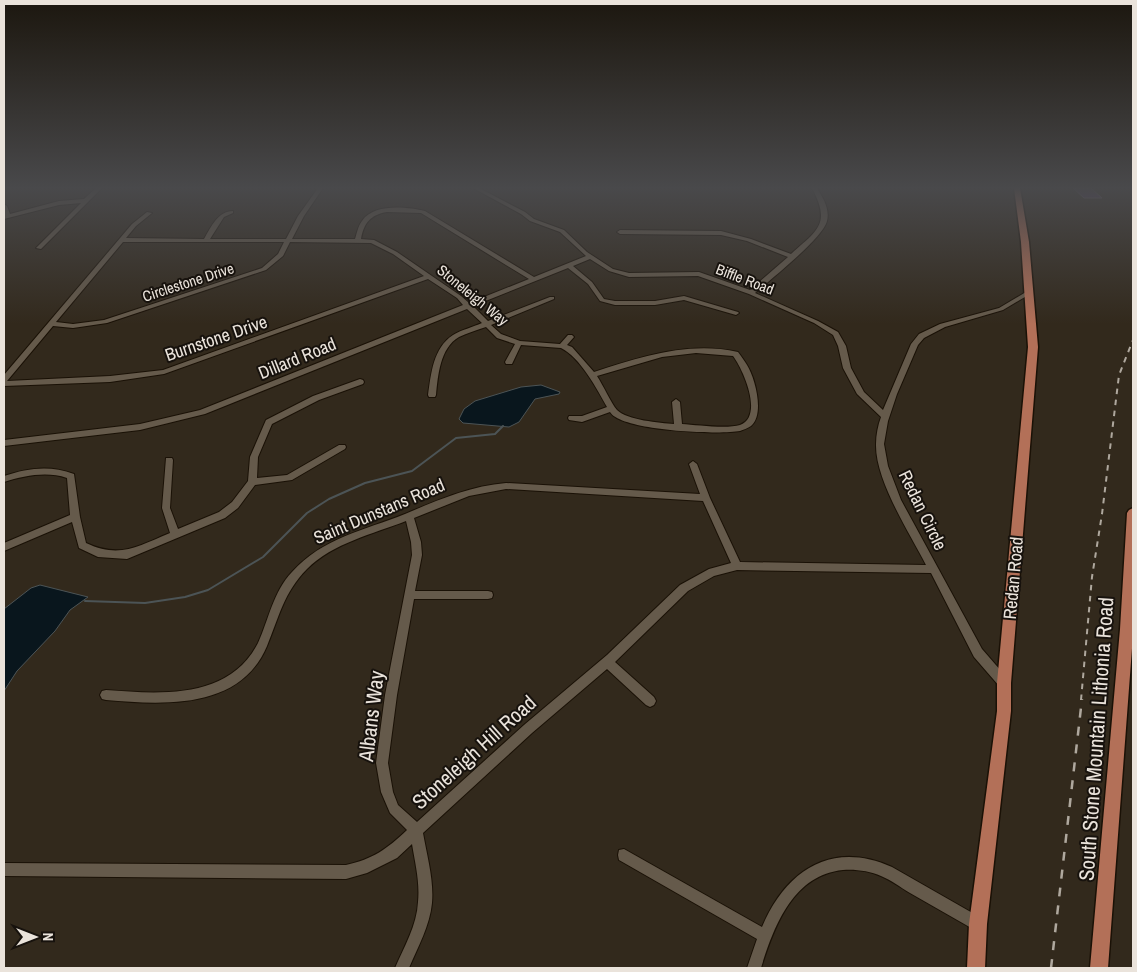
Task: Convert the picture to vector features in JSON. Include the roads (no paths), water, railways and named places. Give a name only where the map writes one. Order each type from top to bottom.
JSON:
[{"type":"main road","name":"Redan Road","points":[[976,968],[978,924],[1003,728],[1004,683],[1032,364],[1032,324],[1024,233]]},
{"type":"main road","name":"South Stone Mountain Lithonia Road","points":[[1099,968],[1126,629],[1133,513]]},
{"type":"street","points":[[39,248],[54,233]]},
{"type":"street","points":[[4,380],[127,233]]},
{"type":"street","points":[[206,240],[210,233]]},
{"type":"street","name":"Circlestone Drive","points":[[50,324],[73,326],[105,322],[251,274],[264,269],[276,260],[293,233]]},
{"type":"street","points":[[358,241],[360,233]]},
{"type":"street","points":[[458,233],[533,279]]},
{"type":"street","name":"Biffle Road","points":[[565,233],[590,257],[621,274],[649,276],[683,273],[699,274],[751,293],[816,322],[836,334],[842,346],[847,368],[857,388],[871,406],[886,417]]},
{"type":"street","points":[[722,233],[749,240],[791,256]]},
{"type":"street","points":[[751,293],[816,233]]},
{"type":"street","name":"Stoneleigh Way","points":[[122,240],[358,241],[378,244],[429,276],[468,306],[498,336],[519,343],[562,346]]},
{"type":"street","name":"Dillard Road","points":[[4,443],[140,427],[202,412],[590,257]]},
{"type":"street","points":[[569,266],[590,283],[602,300],[615,303],[655,303],[684,298],[736,313]]},
{"type":"street","name":"Burnstone Drive","points":[[4,384],[110,379],[164,372],[429,276]]},
{"type":"street","name":"Redan Circle","points":[[1004,683],[978,653],[934,569],[887,477],[880,442],[886,417],[915,344],[920,337],[940,327],[1001,309],[1028,293]]},
{"type":"street","points":[[432,395],[437,364],[442,349],[456,336],[552,298]]},
{"type":"street","points":[[570,337],[562,346],[569,350],[593,375],[615,412],[636,422],[655,426],[716,429],[740,428],[749,423],[756,410],[744,366],[735,354],[717,351],[683,350],[661,353],[593,375]]},
{"type":"street","points":[[509,362],[519,343]]},
{"type":"street","points":[[4,478],[25,473],[45,472],[64,473],[71,476],[75,517],[82,544],[98,553],[127,554],[222,515],[235,505],[252,482],[254,457],[269,422],[316,398],[360,382]]},
{"type":"street","points":[[676,402],[678,426]]},
{"type":"street","points":[[572,418],[582,419],[612,408]]},
{"type":"street","points":[[252,482],[289,478],[342,447]]},
{"type":"street","points":[[169,460],[166,508],[175,534]]},
{"type":"street","points":[[693,464],[706,498],[737,566]]},
{"type":"street","name":"Saint Dunstans Road","points":[[106,695],[180,696],[202,694],[226,685],[244,670],[260,650],[276,603],[285,588],[303,566],[333,545],[455,496],[496,486],[517,486],[706,498]]},
{"type":"street","name":"Albans Way","points":[[409,516],[416,542],[417,555],[391,695],[382,763],[387,792],[394,808],[416,830]]},
{"type":"street","points":[[4,547],[75,517]]},
{"type":"street","name":"Stoneleigh Hill Road","points":[[4,870],[346,872],[362,868],[392,853],[528,729],[607,662],[692,582],[712,572],[737,566],[934,569]]},
{"type":"street","points":[[409,595],[488,595]]},
{"type":"street","points":[[607,662],[650,701]]},
{"type":"street","points":[[402,968],[421,923],[424,903],[425,884],[416,830]]},
{"type":"street","points":[[624,855],[764,936]]},
{"type":"street","points":[[754,968],[764,936],[784,899],[804,876],[817,868],[832,864],[847,862],[863,864],[888,872],[978,924]]},
{"type":"waterway","points":[[85,601],[145,603],[185,597],[208,590],[263,557],[307,513],[329,499],[365,483],[412,471],[456,438],[495,434],[503,426]]},
{"type":"railway","points":[[1081,700],[1092,577],[1102,514],[1119,375],[1133,340]]},
{"type":"railway","points":[[1051,968],[1082,699]]}]
